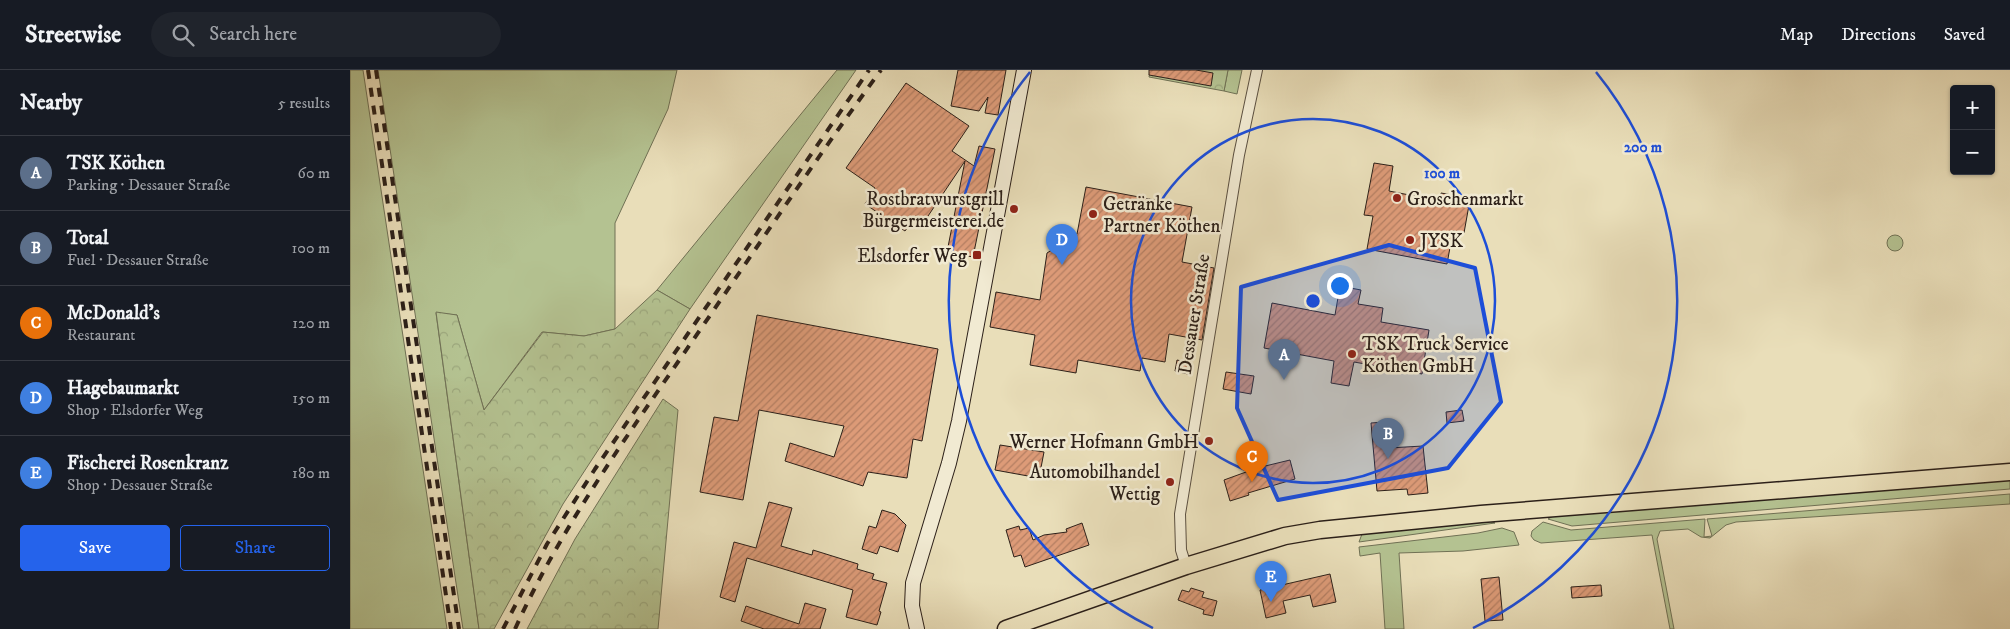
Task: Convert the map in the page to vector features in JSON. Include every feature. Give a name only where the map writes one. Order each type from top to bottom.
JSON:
[{"type":"main road","points":[[1006,629],[1186,566],[1300,533],[1350,525],[2010,472]]},
{"type":"street","points":[[917,629],[912,593],[916,571],[949,463],[959,420],[1024,70]]},
{"type":"street","name":"Dessauer Straße","points":[[1186,566],[1181,550],[1180,514],[1239,155],[1257,70]]},
{"type":"highlighted area","points":[[1389,245],[1475,268],[1501,402],[1448,468],[1278,500],[1237,408],[1241,287]]},
{"type":"green space","points":[[350,70],[363,70],[447,629],[350,629]]},
{"type":"green space","points":[[378,70],[677,70],[668,109],[615,223],[615,329],[584,336],[542,332],[484,410],[457,315],[436,313],[479,629],[463,629]]},
{"type":"green space","points":[[837,70],[856,70],[690,309],[657,290]]},
{"type":"green space","points":[[1150,70],[1228,70],[1224,91],[1149,77]]},
{"type":"green space","points":[[1228,70],[1242,70],[1237,94],[1224,91]]},
{"type":"green space","points":[[1895,235],[1903,243],[1895,251],[1887,243]]},
{"type":"green space","points":[[657,290],[690,309],[563,504],[494,629],[479,629],[436,312],[457,315],[484,410],[543,332],[584,336],[615,329]]},
{"type":"green space","points":[[663,399],[678,410],[658,629],[527,629],[575,539]]},
{"type":"green space","points":[[2010,478],[2010,489],[1572,526],[1548,519],[1555,515]]},
{"type":"green space","points":[[2010,494],[2010,504],[1736,522],[1726,525],[1710,538],[1701,537],[1688,529],[1660,531],[1657,539],[1674,629],[1670,629],[1652,535],[1541,543],[1534,540],[1531,536],[1532,531],[1543,522],[1571,530],[1705,519],[1704,537],[1712,536],[1707,519]]},
{"type":"green space","points":[[1486,520],[1495,523],[1359,542],[1362,534],[1441,523]]},
{"type":"green space","points":[[1502,528],[1514,532],[1519,545],[1463,551],[1399,553],[1404,629],[1385,629],[1380,553],[1360,556],[1359,547],[1478,533]]},
{"type":"building","points":[[958,70],[1006,70],[998,115],[985,113],[988,97],[979,111],[951,106]]},
{"type":"building","points":[[1149,70],[1196,70],[1213,73],[1211,86],[1149,75]]},
{"type":"building","points":[[906,83],[969,126],[952,151],[974,166],[979,146],[995,149],[973,257],[947,252],[965,161],[924,222],[915,216],[905,231],[865,204],[875,188],[846,168]]},
{"type":"building","points":[[1374,163],[1393,166],[1389,191],[1440,201],[1441,193],[1458,196],[1457,203],[1469,205],[1464,233],[1453,231],[1447,264],[1367,249],[1373,216],[1364,215]]},
{"type":"building","points":[[1086,187],[1192,207],[1182,262],[1214,268],[1202,340],[1169,334],[1165,362],[1142,358],[1140,371],[1078,360],[1076,373],[1030,365],[1035,335],[990,327],[996,292],[1040,300],[1047,253],[1077,234]]},
{"type":"building","points":[[1340,286],[1361,290],[1358,304],[1383,308],[1381,322],[1429,330],[1422,374],[1354,362],[1349,386],[1331,383],[1334,361],[1264,348],[1272,303],[1335,315]]},
{"type":"building","points":[[757,315],[938,349],[922,441],[913,439],[907,478],[868,472],[863,486],[785,461],[790,443],[834,457],[844,426],[759,410],[743,500],[700,492],[714,417],[738,421]]},
{"type":"building","points":[[1177,360],[1190,363],[1188,374],[1175,371]]},
{"type":"building","points":[[1226,372],[1254,376],[1251,394],[1223,389]]},
{"type":"building","points":[[1462,410],[1464,421],[1447,423],[1446,412]]},
{"type":"building","points":[[1385,422],[1388,448],[1423,446],[1428,493],[1408,495],[1407,489],[1377,491],[1371,423]]},
{"type":"building","points":[[1000,445],[1044,452],[1039,478],[995,470]]},
{"type":"building","points":[[1290,460],[1295,479],[1248,493],[1249,495],[1230,501],[1224,480],[1257,468]]},
{"type":"building","points":[[769,502],[792,508],[781,546],[812,555],[813,550],[858,564],[857,569],[874,574],[872,579],[887,583],[877,625],[846,617],[853,590],[747,558],[735,602],[720,597],[734,542],[756,548]]},
{"type":"building","points":[[882,510],[895,514],[906,525],[898,552],[880,546],[877,554],[862,549],[869,526],[876,528]]},
{"type":"building","points":[[1082,523],[1089,545],[1025,567],[1021,555],[1014,557],[1006,530],[1019,526],[1020,530],[1029,528],[1033,540],[1044,535],[1067,532],[1066,529]]},
{"type":"building","points":[[1330,574],[1336,602],[1313,607],[1310,595],[1283,601],[1286,613],[1266,618],[1260,590]]},
{"type":"building","points":[[1499,577],[1503,620],[1485,621],[1481,579]]},
{"type":"building","points":[[1601,585],[1602,596],[1572,598],[1571,587]]},
{"type":"building","points":[[1191,588],[1204,592],[1202,597],[1217,601],[1213,616],[1203,614],[1204,610],[1178,600],[1182,590],[1189,592]]},
{"type":"building","points":[[805,603],[826,609],[820,629],[764,629],[741,621],[746,606],[799,624]]},
{"type":"railway","points":[[368,70],[451,629]]},
{"type":"railway","points":[[376,70],[459,629]]},
{"type":"railway","points":[[503,629],[547,544],[595,469],[869,70]]},
{"type":"railway","points":[[515,629],[553,554],[597,482],[643,412],[881,70]]},
{"type":"place","name":"Groschenmarkt","points":[[1397,198]]},
{"type":"place","name":"Rostbratwurstgrill Bürgermeisterei.de","points":[[1014,209]]},
{"type":"place","name":"Getränke Partner Köthen","points":[[1093,214]]},
{"type":"place","name":"JYSK","points":[[1410,240]]},
{"type":"place","name":"Elsdorfer Weg","points":[[977,255]]},
{"type":"place","name":"Hagebaumarkt","points":[[1062,265]]},
{"type":"place","name":"TSK Truck Service Köthen GmbH","points":[[1352,354]]},
{"type":"place","name":"TSK Köthen","points":[[1284,380]]},
{"type":"place","name":"Werner Hofmann GmbH","points":[[1209,441]]},
{"type":"place","name":"Total","points":[[1388,459]]},
{"type":"place","name":"Automobilhandel Wettig","points":[[1170,482]]},
{"type":"place","name":"McDonald's","points":[[1252,482]]},
{"type":"place","name":"Fischerei Rosenkranz","points":[[1271,602]]}]
